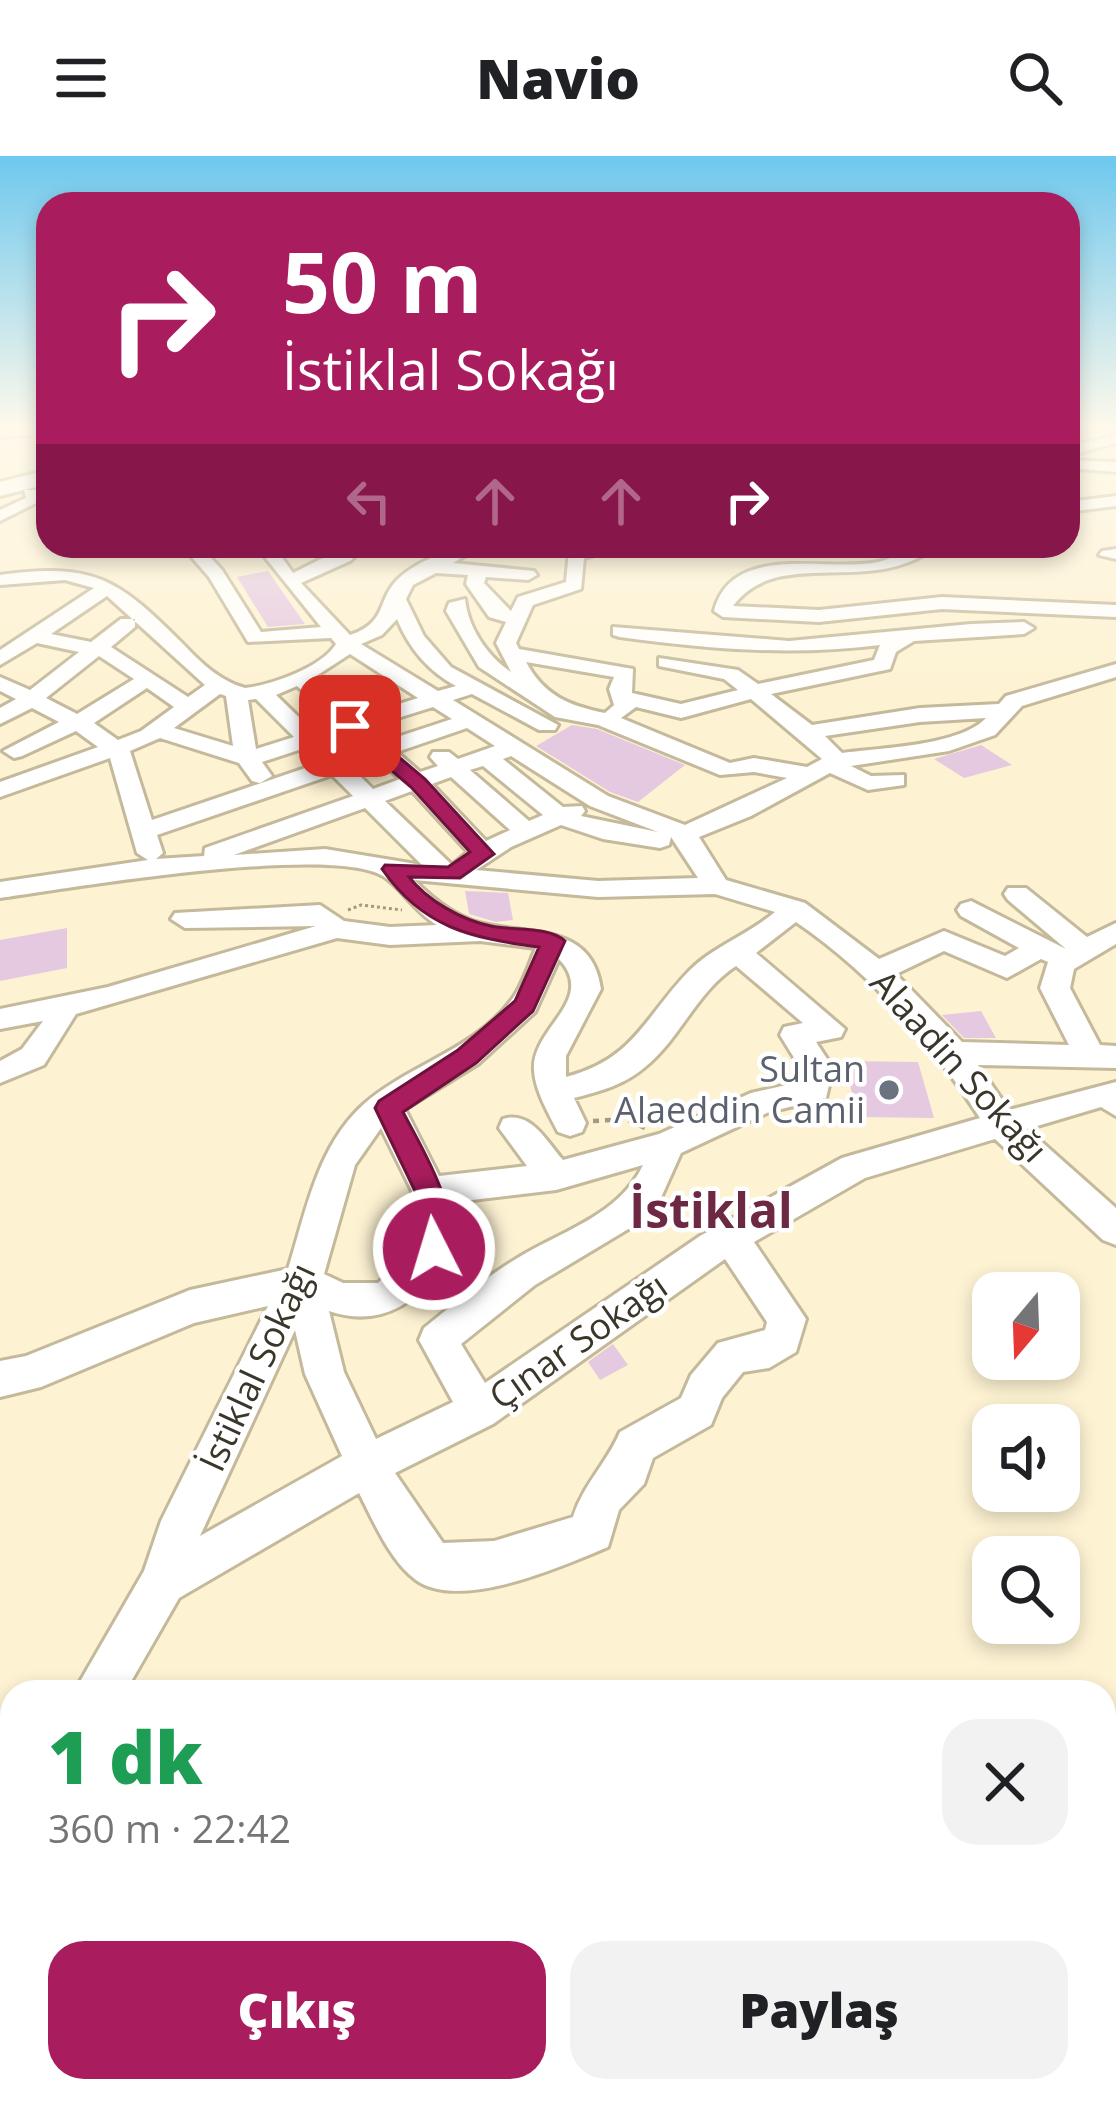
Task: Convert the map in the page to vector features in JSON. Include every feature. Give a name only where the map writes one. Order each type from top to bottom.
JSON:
[{"type":"street","points":[[202,558],[255,638],[346,641],[380,631],[399,602],[404,582],[448,558]]},
{"type":"street","points":[[274,558],[346,641],[469,720],[507,753],[688,839],[716,886]]},
{"type":"street","points":[[290,580],[342,558]]},
{"type":"street","points":[[478,570],[475,584],[496,613],[521,610],[575,585],[575,558]]},
{"type":"street","points":[[902,558],[882,567],[802,566],[753,576],[722,607],[737,613],[799,617],[942,603],[1116,611]]},
{"type":"street","points":[[0,562],[50,575]]},
{"type":"street","points":[[432,566],[530,568],[521,610],[506,643],[527,684],[552,712]]},
{"type":"street","points":[[0,580],[76,575],[105,589],[238,691],[302,731],[449,873],[526,831],[598,800]]},
{"type":"street","points":[[0,659],[105,589]]},
{"type":"street","points":[[399,602],[415,638],[433,661],[470,688],[552,712],[603,719],[728,770],[754,765],[826,767],[941,746],[987,730],[1011,706]]},
{"type":"street","points":[[493,603],[457,605],[477,657],[552,712]]},
{"type":"street","points":[[66,614],[159,629]]},
{"type":"street","points":[[0,717],[32,699],[128,623]]},
{"type":"street","points":[[620,631],[756,647],[970,628],[1116,629]]},
{"type":"street","points":[[32,636],[96,649],[187,706]]},
{"type":"street","points":[[625,698],[681,711],[815,676],[883,665],[887,649],[909,636]]},
{"type":"street","points":[[0,790],[119,751],[187,706],[298,676],[338,656],[346,641]]},
{"type":"street","points":[[514,654],[626,673],[620,689],[625,707],[603,719]]},
{"type":"street","points":[[666,662],[731,674],[808,732],[826,767],[868,783],[896,780]]},
{"type":"street","points":[[808,732],[1011,706],[1116,670]]},
{"type":"street","points":[[298,676],[418,783],[483,854]]},
{"type":"street","points":[[14,751],[77,722],[146,680]]},
{"type":"street","points":[[0,683],[77,722],[119,751],[154,867]]},
{"type":"street","points":[[342,718],[414,683]]},
{"type":"street","points":[[157,730],[246,752],[342,718],[470,688]]},
{"type":"street","points":[[238,691],[246,752],[304,823],[325,857]]},
{"type":"street","points":[[876,699],[908,702],[941,746]]},
{"type":"street","points":[[0,890],[189,864],[507,753],[552,712]]},
{"type":"street","points":[[143,832],[469,720]]},
{"type":"street","points":[[419,736],[526,831]]},
{"type":"street","points":[[507,753],[526,792],[558,817],[595,832],[688,839],[826,767]]},
{"type":"street","points":[[493,804],[562,778]]},
{"type":"street","name":"Alaadin Sokağı","points":[[189,864],[325,857],[392,869],[598,889],[716,886],[795,909],[875,972],[954,1053],[1002,1126],[1116,1230]]},
{"type":"street","points":[[392,869],[416,901],[480,932]]},
{"type":"street","points":[[1017,895],[1064,953]]},
{"type":"street","points":[[570,1123],[555,1094],[606,1078],[638,1057],[704,974],[795,909]]},
{"type":"street","points":[[971,910],[1064,953]]},
{"type":"street","points":[[185,919],[320,914],[331,924],[390,936],[480,932],[553,941],[574,958],[585,975],[586,988],[584,1002],[553,1048],[548,1067],[553,1085],[560,1090]]},
{"type":"street","points":[[0,1019],[277,950],[331,924]]},
{"type":"street","points":[[875,972],[944,940],[1007,968],[1064,953],[1116,932]]},
{"type":"street","name":"İstiklal Sokağı","points":[[105,1680],[163,1582],[186,1518],[273,1333],[303,1282],[338,1164],[377,1111],[467,1056],[525,1005],[553,941]]},
{"type":"street","points":[[429,1191],[556,1176],[663,1146],[762,1102],[815,1090],[817,1067],[795,1035],[830,1029],[738,953]]},
{"type":"street","points":[[1064,953],[1055,988],[1103,1057]]},
{"type":"street","points":[[0,1072],[18,1070],[45,1048],[65,1006]]},
{"type":"street","points":[[954,1053],[1103,1057]]},
{"type":"street","name":"Çınar Sokağı","points":[[163,1582],[367,1465],[479,1410],[730,1237],[854,1168],[1113,1098]]},
{"type":"street","points":[[0,1378],[27,1374],[190,1307],[303,1282],[341,1304],[382,1300],[406,1283],[434,1249],[429,1191],[388,1108]]},
{"type":"street","points":[[515,1128],[556,1176]]},
{"type":"street","points":[[479,1410],[438,1340],[535,1265],[620,1222],[647,1196],[663,1146]]},
{"type":"street","points":[[303,1282],[325,1374],[396,1519],[431,1564],[469,1570],[501,1565],[592,1531],[597,1504],[609,1483],[629,1469],[635,1446],[697,1411],[705,1388],[732,1356],[769,1350],[782,1340],[787,1319],[730,1237]]},
{"type":"path","points":[[331,924],[362,905],[431,909]]},
{"type":"path","points":[[570,1123],[640,1122],[663,1146]]},
{"type":"building","points":[[268,571],[305,624],[268,627],[237,577]]},
{"type":"building","points":[[572,725],[597,729],[685,765],[638,802],[610,792],[536,746]]},
{"type":"building","points":[[981,745],[1012,765],[964,778],[934,759]]},
{"type":"building","points":[[465,891],[508,893],[513,920],[496,922],[469,914]]},
{"type":"building","points":[[67,928],[67,968],[0,981],[0,940]]},
{"type":"building","points":[[981,1011],[996,1038],[964,1038],[942,1015]]},
{"type":"building","name":"Sultan Alaeddin Camii","points":[[845,1061],[918,1062],[934,1118],[857,1117]]},
{"type":"building","points":[[613,1344],[628,1365],[600,1380],[588,1362]]},
{"type":"place","name":"Sultan Alaeddin Camii","points":[[889,1090]]},
{"type":"district","name":"İstiklal","points":[[711,1211]]},
{"type":"route","points":[[350,726],[418,783],[483,854],[452,874],[392,869],[416,901],[480,932],[553,941],[525,1005],[467,1056],[388,1108],[429,1191],[434,1249]]}]
